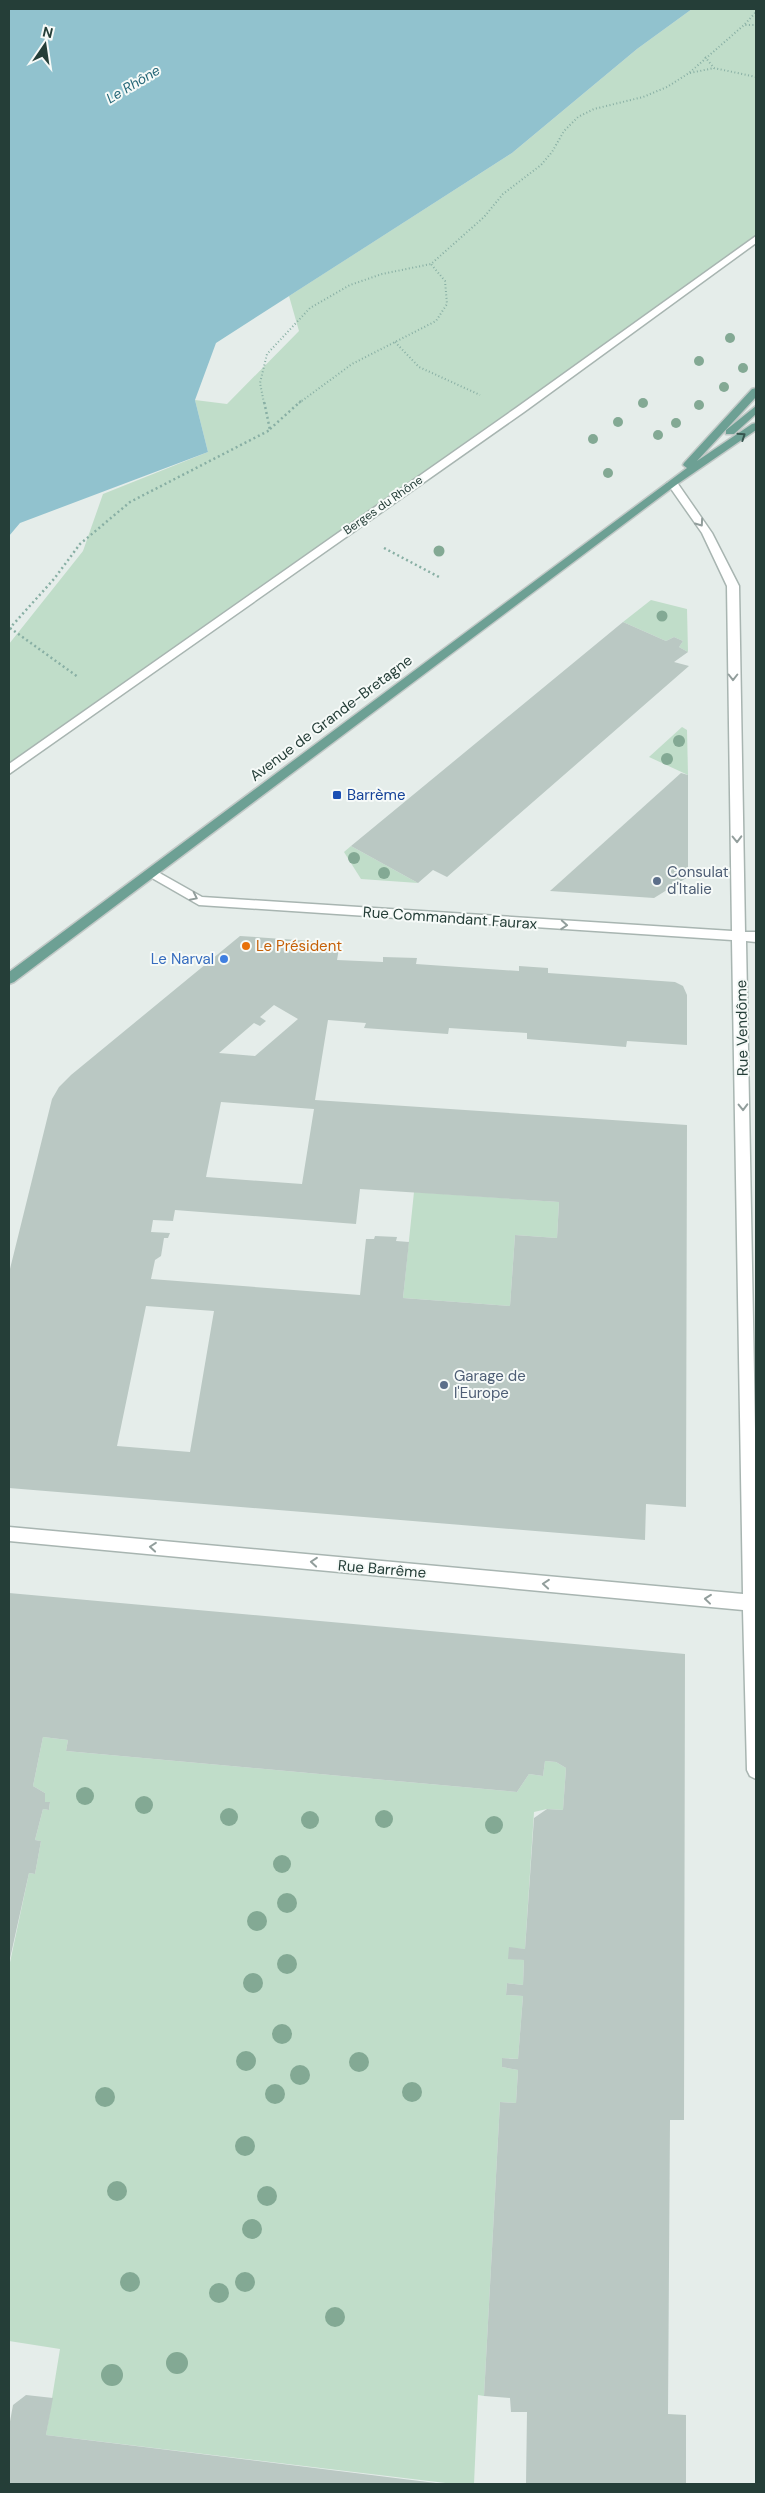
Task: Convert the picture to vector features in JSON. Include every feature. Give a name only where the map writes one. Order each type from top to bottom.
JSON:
[{"type":"main road","points":[[672,483],[756,391]]},
{"type":"main road","name":"Avenue de Grande-Bretagne","points":[[672,483],[756,409]]},
{"type":"main road","name":"Avenue de Grande-Bretagne","points":[[9,979],[672,483],[756,426]]},
{"type":"street","name":"Berges du Rhône","points":[[9,770],[536,398],[756,239]]},
{"type":"street","name":"Rue Vendôme","points":[[672,483],[707,533],[733,586],[748,1481],[755,1603],[756,1770]]},
{"type":"street","name":"Rue Commandant Faurax","points":[[151,874],[199,901],[756,937]]},
{"type":"street","name":"Rue Barrême","points":[[9,1534],[755,1603]]},
{"type":"path","points":[[270,430],[260,383],[267,354],[310,308],[350,285],[382,274],[431,264],[484,217],[502,194],[540,165],[552,152],[564,131],[578,118],[594,109],[643,97],[667,87],[689,73],[705,57],[744,25],[756,12]]},
{"type":"path","points":[[744,25],[756,25]]},
{"type":"path","points":[[705,57],[714,68]]},
{"type":"path","points":[[689,73],[714,68],[756,76]]},
{"type":"path","points":[[85,681],[9,628],[54,579],[80,544],[130,502],[270,430],[288,410],[352,364],[436,321],[447,304],[445,281],[431,264]]},
{"type":"path","points":[[395,342],[419,367],[465,390],[484,396]]},
{"type":"path","points":[[382,547],[439,577]]},
{"type":"green space","points":[[692,9],[756,9],[756,239],[9,770],[9,644],[83,551],[103,494],[208,452],[195,400],[227,404],[299,331],[289,296],[512,153],[637,49]]},
{"type":"green space","points":[[651,600],[687,609],[688,652],[679,647],[683,641],[674,637],[666,641],[623,622]]},
{"type":"green space","points":[[682,727],[687,730],[688,775],[649,757]]},
{"type":"green space","points":[[351,846],[418,883],[361,879],[344,852]]},
{"type":"green space","points":[[414,1192],[559,1202],[557,1238],[515,1235],[510,1306],[403,1298]]},
{"type":"green space","points":[[43,1737],[68,1740],[66,1751],[517,1792],[529,1774],[543,1776],[545,1761],[556,1762],[566,1768],[563,1810],[547,1809],[534,1812],[525,1949],[509,1948],[509,1958],[524,1960],[523,1985],[507,1983],[506,1995],[523,1996],[518,2059],[503,2058],[502,2067],[518,2070],[516,2103],[500,2102],[484,2396],[478,2395],[474,2484],[454,2484],[46,2435],[60,2349],[9,2341],[9,1967],[29,1873],[35,1874],[41,1841],[35,1840],[43,1809],[49,1810],[50,1803],[45,1802],[45,1793],[33,1786]]},
{"type":"water","name":"Le Rhône","points":[[9,9],[692,9],[637,49],[512,153],[216,343],[195,400],[208,452],[20,523],[9,536]]},
{"type":"building","points":[[623,622],[666,641],[674,637],[683,641],[679,647],[688,652],[674,662],[689,666],[447,877],[433,870],[418,883],[351,846]]},
{"type":"building","points":[[681,773],[688,775],[688,877],[654,898],[550,891]]},
{"type":"building","points":[[240,936],[340,943],[337,960],[383,962],[383,957],[417,958],[416,964],[519,971],[519,966],[548,968],[548,973],[675,982],[683,986],[687,995],[687,1045],[627,1041],[626,1047],[527,1039],[527,1033],[449,1028],[448,1034],[364,1028],[366,1023],[328,1020],[315,1100],[687,1125],[686,1507],[646,1504],[645,1540],[9,1488],[9,1273],[52,1099],[59,1087],[71,1075]],"holes":[[[274,1005],[298,1019],[255,1056],[219,1053],[254,1023],[260,1026],[266,1021],[260,1017]],[[221,1102],[314,1109],[302,1184],[206,1177]],[[360,1189],[559,1202],[557,1238],[515,1235],[510,1306],[403,1298],[409,1242],[396,1241],[397,1237],[375,1236],[374,1239],[366,1239],[360,1295],[151,1279],[155,1260],[161,1256],[164,1238],[168,1238],[170,1233],[151,1232],[153,1220],[173,1221],[175,1210],[356,1224]],[[146,1306],[214,1311],[190,1452],[117,1446]]]},
{"type":"building","points":[[9,1593],[685,1654],[684,2120],[670,2120],[668,2414],[686,2415],[686,2484],[526,2484],[527,2412],[511,2412],[510,2398],[484,2396],[500,2102],[516,2103],[518,2070],[502,2067],[502,2058],[518,2059],[523,1996],[506,1995],[507,1983],[523,1985],[524,1960],[508,1959],[509,1947],[525,1949],[534,1818],[547,1809],[563,1810],[566,1768],[556,1762],[545,1761],[543,1776],[529,1774],[517,1792],[66,1751],[68,1740],[43,1737],[33,1786],[45,1793],[45,1802],[50,1802],[49,1810],[43,1809],[35,1840],[41,1841],[35,1874],[29,1873],[9,1963]]},
{"type":"building","points":[[26,2395],[53,2398],[46,2435],[444,2484],[9,2484],[9,2427],[13,2405]]},
{"type":"place","name":"Barrème","points":[[337,795]]},
{"type":"place","name":"Consulat d'Italie","points":[[657,881]]},
{"type":"place","name":"Le Président","points":[[246,946]]},
{"type":"place","name":"Le Narval","points":[[224,959]]},
{"type":"place","name":"Garage de l'Europe","points":[[444,1385]]}]
